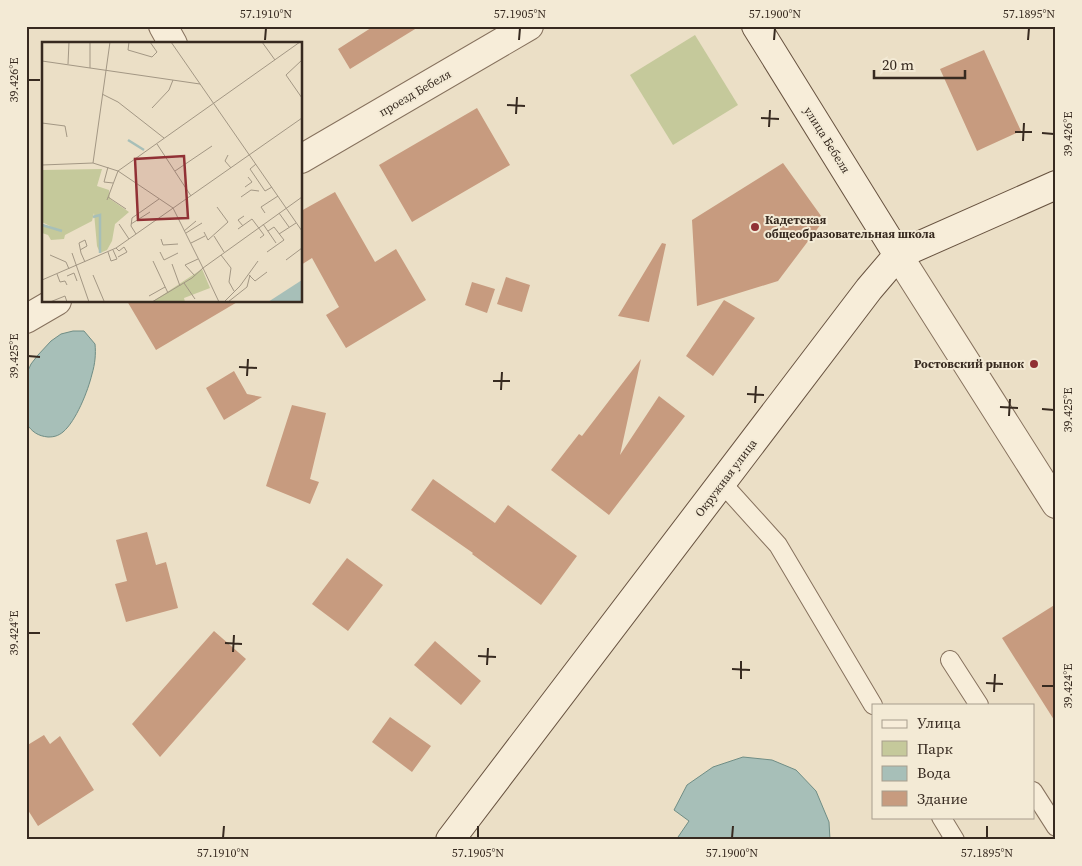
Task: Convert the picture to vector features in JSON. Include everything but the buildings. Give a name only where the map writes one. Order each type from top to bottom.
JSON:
[{"type":"main road","points":[[163,26],[172,42]]},
{"type":"main road","name":"проезд Бебеля","points":[[302,158],[530,26]]},
{"type":"main road","name":"улица Бебеля","points":[[756,26],[1056,504]]},
{"type":"main road","name":"Окружная улица","points":[[450,840],[863,297],[898,255],[1056,184]]},
{"type":"main road","points":[[26,319],[55,302]]},
{"type":"lane","points":[[722,483],[778,545],[872,704]]},
{"type":"lane","points":[[950,660],[978,704]]},
{"type":"lane","points":[[1034,793],[1056,827]]},
{"type":"lane","points":[[942,818],[955,840]]},
{"type":"green space","points":[[695,35],[738,105],[673,145],[630,75]]},
{"type":"water","points":[[84,331],[95,344],[95,363],[90,381],[81,405],[68,427],[56,436],[41,436],[26,423],[26,375],[31,364],[51,341],[61,334]]},
{"type":"water","points":[[743,757],[772,760],[796,770],[816,791],[829,822],[830,840],[676,840],[689,821],[674,810],[687,785],[713,767]]},
{"type":"place","name":"Кадетская общеобразовательная школа","points":[[755,227]]},
{"type":"place","name":"Ростовский рынок","points":[[1034,364]]}]
